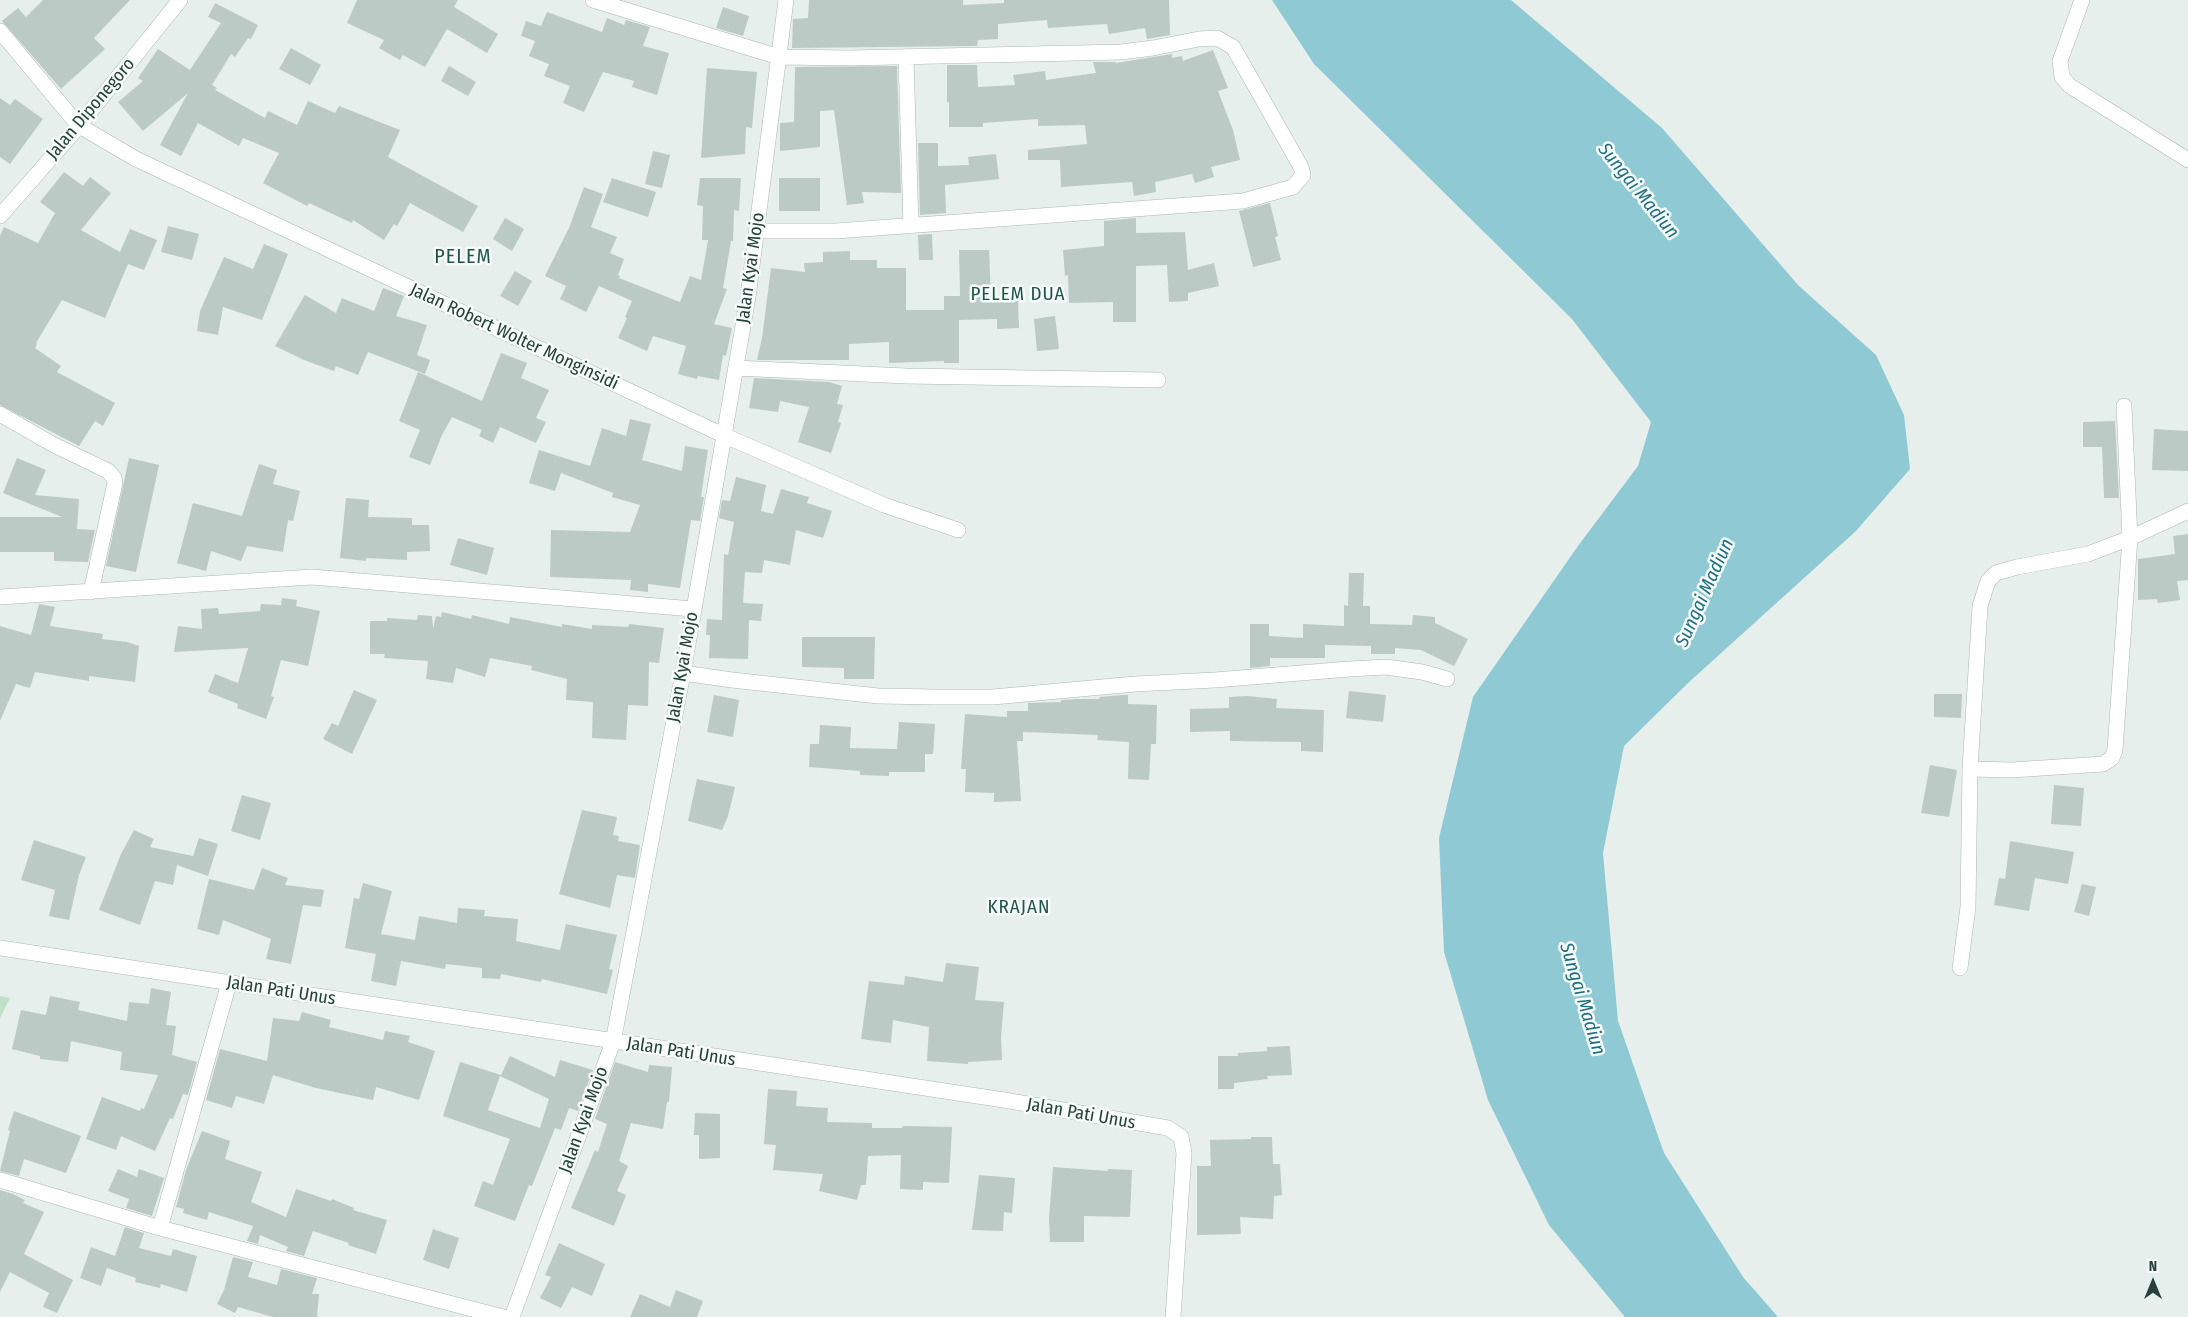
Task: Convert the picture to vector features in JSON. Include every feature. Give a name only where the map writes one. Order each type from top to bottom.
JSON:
[{"type":"street","name":"Jalan Diponegoro","points":[[0,216],[78,126],[180,0]]},
{"type":"street","points":[[593,0],[779,57],[906,57],[1120,52],[1217,38],[1234,47],[1301,166],[1303,175],[1292,187],[1243,201],[836,231],[757,231]]},
{"type":"street","name":"Jalan Kyai Mojo","points":[[512,1317],[613,1042],[683,673],[748,298],[786,0]]},
{"type":"street","points":[[2082,0],[2060,61],[2062,77],[2070,86],[2188,160]]},
{"type":"street","points":[[0,31],[78,126]]},
{"type":"street","points":[[906,57],[910,226]]},
{"type":"street","name":"Jalan Robert Wolter Monginsidi","points":[[78,126],[136,160],[723,436],[884,505],[958,530]]},
{"type":"street","points":[[736,368],[906,376],[1158,380]]},
{"type":"street","points":[[1970,769],[2012,770],[2079,766],[2103,764],[2112,758],[2115,750],[2130,538],[2124,406]]},
{"type":"street","points":[[0,414],[52,444],[108,471],[114,478],[115,483],[91,592]]},
{"type":"street","points":[[1960,968],[1968,907],[1972,714],[1980,606],[1988,580],[2003,571],[2088,554],[2130,538],[2188,511]]},
{"type":"street","points":[[0,597],[312,578],[693,609]]},
{"type":"street","points":[[683,673],[878,696],[936,697],[992,697],[1350,668],[1386,667],[1422,672],[1448,679]]},
{"type":"street","name":"Jalan Pati Unus","points":[[0,948],[1004,1100],[1168,1128],[1180,1137],[1184,1153],[1173,1317]]},
{"type":"street","points":[[160,1228],[229,983]]},
{"type":"street","points":[[0,1180],[160,1228],[503,1317]]},
{"type":"green space","points":[[0,996],[10,998],[0,1018]]},
{"type":"water","name":"Sungai Madiun","points":[[1272,0],[1511,0],[1662,128],[1799,286],[1876,355],[1904,415],[1910,469],[1856,531],[1688,683],[1624,746],[1603,853],[1618,1021],[1664,1153],[1743,1277],[1778,1317],[1625,1317],[1549,1225],[1488,1100],[1444,952],[1439,838],[1473,697],[1578,546],[1638,466],[1651,422],[1572,319],[1314,64]]},
{"type":"building","points":[[43,0],[130,0],[94,38],[105,49],[61,89],[2,21],[18,8],[26,17]]},
{"type":"building","points":[[357,0],[458,0],[454,7],[498,34],[487,53],[447,29],[425,67],[403,55],[400,60],[379,48],[384,40],[347,23]]},
{"type":"building","points":[[809,0],[963,0],[963,5],[1004,3],[1004,0],[1169,0],[1170,35],[1147,39],[1145,28],[1109,34],[1107,24],[1048,28],[1047,20],[998,24],[998,39],[978,40],[977,46],[792,48],[793,19],[808,18]]},
{"type":"building","points":[[215,3],[258,25],[251,39],[248,38],[235,57],[231,54],[212,85],[217,88],[215,90],[265,118],[268,111],[297,125],[308,101],[335,113],[339,106],[400,130],[388,157],[478,206],[463,232],[410,203],[397,226],[394,224],[384,240],[353,220],[352,223],[309,203],[307,206],[263,183],[279,153],[243,138],[239,146],[198,123],[181,156],[160,145],[188,93],[143,131],[118,102],[143,81],[138,78],[158,49],[190,70],[221,23],[208,17]]},
{"type":"building","points":[[723,7],[749,16],[743,36],[716,28]]},
{"type":"building","points":[[547,12],[602,32],[607,18],[624,25],[626,20],[650,27],[643,46],[669,53],[657,95],[632,87],[634,81],[603,72],[584,112],[563,103],[570,86],[544,76],[549,64],[529,56],[535,41],[521,36],[526,21],[541,26]]},
{"type":"building","points":[[291,48],[321,65],[310,85],[279,69]]},
{"type":"building","points":[[1213,50],[1228,88],[1218,91],[1233,130],[1240,160],[1211,167],[1214,177],[1195,183],[1192,174],[1155,182],[1156,192],[1134,196],[1132,182],[1061,187],[1060,160],[1028,160],[1028,150],[1087,144],[1085,125],[1038,126],[1038,119],[983,123],[983,127],[949,127],[947,65],[977,65],[978,87],[1015,85],[1013,75],[1045,71],[1046,80],[1096,73],[1093,62],[1116,63],[1172,54],[1172,58],[1182,56],[1183,61]]},
{"type":"building","points":[[449,66],[476,82],[468,96],[441,81]]},
{"type":"building","points":[[897,66],[901,193],[862,192],[864,203],[847,205],[834,110],[820,111],[820,147],[780,151],[780,123],[794,122],[795,67]]},
{"type":"building","points":[[707,68],[757,72],[752,128],[746,127],[745,154],[701,158]]},
{"type":"building","points":[[0,98],[10,105],[15,99],[43,119],[10,164],[0,157]]},
{"type":"building","points":[[918,143],[938,143],[938,166],[969,165],[968,157],[996,154],[999,179],[945,185],[946,213],[920,215]]},
{"type":"building","points":[[653,151],[670,155],[662,188],[645,184]]},
{"type":"building","points":[[64,172],[83,186],[90,177],[111,193],[81,230],[120,252],[130,229],[157,240],[144,270],[128,264],[105,318],[62,300],[36,343],[35,348],[61,366],[57,372],[115,403],[103,426],[95,421],[79,446],[0,405],[0,236],[4,227],[38,243],[55,213],[40,202]]},
{"type":"building","points":[[612,178],[656,192],[648,217],[603,202]]},
{"type":"building","points":[[700,178],[741,178],[739,211],[734,210],[733,241],[731,241],[723,288],[727,289],[714,324],[732,328],[726,356],[723,355],[719,380],[698,376],[697,379],[678,374],[686,346],[653,336],[647,351],[618,338],[632,301],[599,286],[586,312],[560,299],[566,286],[545,276],[569,228],[584,187],[603,194],[591,227],[617,237],[610,253],[624,259],[618,275],[620,276],[619,278],[680,302],[690,276],[701,280],[708,240],[702,240],[703,206],[697,205]]},
{"type":"building","points":[[779,178],[820,178],[820,211],[779,211]]},
{"type":"building","points":[[1270,203],[1278,236],[1275,237],[1281,260],[1253,267],[1239,211]]},
{"type":"building","points":[[505,218],[524,229],[512,251],[493,239]]},
{"type":"building","points":[[1136,218],[1136,233],[1185,232],[1188,270],[1214,263],[1219,286],[1188,293],[1188,301],[1169,302],[1167,265],[1136,266],[1136,322],[1113,322],[1113,302],[1069,303],[1068,275],[1065,276],[1063,250],[1104,246],[1104,221]]},
{"type":"building","points":[[168,226],[199,234],[192,260],[161,252]]},
{"type":"building","points":[[932,234],[933,260],[919,260],[918,235]]},
{"type":"building","points":[[264,244],[288,254],[262,320],[223,307],[218,335],[197,331],[200,311],[224,257],[253,269]]},
{"type":"building","points":[[959,250],[989,250],[991,298],[1018,298],[1019,328],[997,329],[997,319],[959,320],[959,363],[944,363],[944,361],[889,363],[889,342],[849,344],[849,360],[757,360],[762,338],[771,268],[805,272],[804,263],[823,262],[823,252],[850,251],[850,260],[877,260],[877,268],[906,268],[906,310],[944,310],[944,296],[960,296]]},
{"type":"building","points":[[515,271],[532,281],[518,306],[500,296]]},
{"type":"building","points":[[383,288],[404,296],[396,316],[427,325],[417,355],[430,360],[425,374],[368,352],[358,375],[336,366],[334,371],[304,360],[275,346],[305,295],[336,313],[342,298],[374,311]]},
{"type":"building","points":[[1055,316],[1059,349],[1037,351],[1034,319]]},
{"type":"building","points":[[501,353],[527,363],[521,378],[549,390],[536,418],[546,422],[536,443],[500,427],[493,443],[479,436],[482,430],[452,417],[442,435],[430,465],[409,457],[420,430],[399,421],[418,372],[482,401]]},
{"type":"building","points":[[754,378],[829,382],[842,386],[837,404],[843,405],[838,422],[841,423],[831,453],[798,442],[809,407],[780,401],[778,412],[749,408]]},
{"type":"building","points":[[630,419],[651,424],[642,460],[682,471],[685,446],[708,450],[701,497],[704,497],[700,521],[691,520],[680,588],[648,584],[648,592],[630,590],[631,580],[550,577],[551,530],[630,532],[640,505],[612,497],[613,493],[561,473],[555,491],[529,483],[539,450],[590,466],[602,428],[626,436]]},
{"type":"building","points":[[2115,421],[2119,498],[2104,498],[2102,447],[2083,447],[2083,422]]},
{"type":"building","points":[[2154,429],[2188,431],[2188,471],[2152,470]]},
{"type":"building","points":[[17,458],[46,470],[35,495],[79,499],[77,529],[95,530],[88,562],[54,561],[54,552],[0,552],[0,517],[62,517],[3,493]]},
{"type":"building","points":[[129,458],[159,465],[136,572],[106,566]]},
{"type":"building","points":[[259,464],[277,470],[273,484],[300,491],[293,521],[288,520],[283,552],[247,546],[241,561],[211,551],[206,571],[177,563],[193,503],[242,516]]},
{"type":"building","points":[[736,477],[766,485],[761,511],[773,514],[781,489],[809,497],[807,503],[832,511],[823,538],[796,530],[790,565],[764,560],[762,573],[745,572],[743,603],[763,604],[761,621],[749,620],[748,659],[709,658],[710,635],[706,635],[707,619],[722,620],[724,554],[728,555],[734,522],[719,518],[722,500],[730,501]]},
{"type":"building","points":[[346,498],[369,500],[368,517],[412,518],[412,525],[429,525],[430,551],[407,552],[407,560],[366,558],[366,561],[340,558]]},
{"type":"building","points":[[2188,534],[2188,580],[2177,581],[2180,600],[2158,603],[2157,599],[2138,600],[2138,559],[2175,554],[2173,536]]},
{"type":"building","points":[[458,538],[494,548],[487,575],[450,565]]},
{"type":"building","points":[[1349,573],[1364,573],[1363,606],[1370,606],[1370,624],[1412,625],[1413,615],[1435,617],[1435,623],[1468,639],[1454,666],[1421,650],[1395,648],[1395,654],[1371,654],[1371,646],[1325,645],[1325,658],[1270,658],[1270,666],[1250,668],[1250,624],[1269,624],[1269,636],[1303,638],[1303,624],[1344,626],[1344,605],[1348,606]]},
{"type":"building","points":[[282,598],[297,600],[296,606],[320,611],[308,666],[281,660],[271,696],[274,697],[266,719],[237,708],[238,704],[208,692],[215,674],[238,683],[248,648],[174,652],[178,626],[202,629],[201,609],[218,608],[219,614],[260,611],[261,604],[281,605]]},
{"type":"building","points":[[39,604],[55,607],[50,626],[103,634],[102,639],[127,642],[139,646],[135,682],[89,676],[89,681],[35,672],[30,688],[16,684],[0,721],[0,626],[31,635]]},
{"type":"building","points":[[442,612],[471,619],[472,615],[509,624],[510,617],[562,627],[562,624],[592,629],[592,625],[628,627],[629,624],[664,628],[659,663],[649,662],[648,706],[628,705],[626,740],[592,738],[593,702],[566,700],[567,679],[531,670],[532,666],[490,658],[485,677],[456,668],[453,683],[426,679],[428,661],[384,658],[385,654],[370,654],[370,621],[387,621],[387,618],[417,620],[418,615],[432,616],[433,629],[436,616],[441,617]]},
{"type":"building","points":[[802,637],[875,637],[874,679],[844,679],[844,668],[802,667]]},
{"type":"building","points":[[354,690],[377,700],[352,754],[323,739],[332,723],[338,726]]},
{"type":"building","points":[[1349,691],[1386,695],[1383,722],[1346,718]]},
{"type":"building","points":[[1934,694],[1962,694],[1961,718],[1934,717]]},
{"type":"building","points":[[714,695],[739,700],[733,737],[707,732]]},
{"type":"building","points":[[1128,695],[1128,704],[1157,705],[1156,744],[1151,744],[1149,780],[1128,779],[1129,742],[1097,740],[1098,735],[1023,732],[1023,741],[1017,741],[1021,801],[994,802],[994,793],[965,792],[966,769],[961,769],[965,714],[1007,717],[1007,711],[1028,711],[1028,703],[1099,699],[1100,697]]},
{"type":"building","points":[[1247,696],[1277,699],[1276,708],[1324,710],[1323,752],[1301,751],[1301,742],[1230,741],[1230,731],[1190,732],[1190,709],[1229,708],[1229,697]]},
{"type":"building","points":[[899,722],[935,724],[933,754],[925,754],[925,772],[889,772],[889,776],[860,775],[860,771],[809,767],[810,744],[819,744],[820,725],[851,727],[850,748],[897,749]]},
{"type":"building","points":[[1930,765],[1957,770],[1949,817],[1921,813]]},
{"type":"building","points":[[697,779],[735,787],[728,816],[722,830],[688,821]]},
{"type":"building","points":[[2054,785],[2084,788],[2081,826],[2051,824]]},
{"type":"building","points":[[242,795],[271,803],[260,840],[231,831]]},
{"type":"building","points":[[582,810],[617,817],[613,835],[619,836],[618,841],[640,845],[635,878],[617,875],[610,908],[559,894]]},
{"type":"building","points":[[134,830],[154,839],[150,847],[193,856],[199,838],[218,844],[208,876],[177,865],[173,885],[155,881],[140,925],[99,910],[121,854]]},
{"type":"building","points":[[34,840],[86,857],[79,875],[69,920],[49,916],[55,890],[21,880]]},
{"type":"building","points":[[2010,841],[2074,852],[2068,884],[2035,878],[2029,911],[1994,905],[1999,878],[2005,879]]},
{"type":"building","points":[[262,868],[288,878],[285,885],[324,890],[321,907],[303,905],[291,964],[266,959],[271,939],[223,920],[219,935],[197,929],[209,879],[254,890]]},
{"type":"building","points":[[363,883],[392,891],[381,934],[415,940],[419,916],[457,923],[458,908],[485,910],[484,916],[518,919],[516,941],[560,950],[566,924],[617,935],[609,969],[613,970],[607,994],[542,979],[541,982],[501,974],[500,979],[482,978],[482,968],[446,964],[445,969],[401,961],[396,986],[371,981],[376,954],[345,948],[354,898],[359,899]]},
{"type":"building","points":[[2082,884],[2096,887],[2089,916],[2074,912]]},
{"type":"building","points":[[946,963],[979,967],[975,1000],[1004,1002],[1001,1037],[1002,1060],[968,1062],[968,1064],[927,1061],[929,1027],[893,1020],[891,1043],[861,1039],[869,981],[904,985],[905,976],[943,982]]},
{"type":"building","points":[[151,988],[171,992],[166,1025],[176,1026],[172,1055],[197,1062],[188,1095],[183,1094],[173,1119],[170,1118],[155,1151],[121,1136],[116,1150],[86,1139],[102,1097],[140,1111],[141,1108],[144,1109],[158,1075],[120,1070],[122,1052],[71,1041],[68,1062],[40,1059],[40,1056],[12,1049],[21,1010],[46,1015],[50,996],[80,1002],[78,1010],[127,1021],[129,1002],[149,1004]]},
{"type":"building","points":[[302,1012],[331,1020],[329,1027],[383,1040],[385,1031],[410,1036],[408,1042],[435,1051],[419,1100],[376,1087],[373,1100],[316,1088],[273,1075],[264,1104],[236,1096],[232,1108],[206,1100],[220,1049],[267,1061],[273,1018],[299,1021]]},
{"type":"building","points":[[1290,1046],[1292,1075],[1267,1076],[1268,1079],[1234,1083],[1234,1089],[1218,1089],[1218,1056],[1238,1056],[1238,1053],[1267,1051],[1267,1047]]},
{"type":"building","points":[[510,1056],[555,1077],[560,1060],[593,1070],[578,1111],[569,1108],[561,1130],[555,1128],[532,1186],[529,1185],[515,1221],[474,1206],[483,1181],[493,1185],[510,1139],[443,1116],[460,1062],[501,1075]],"holes":[[[500,1076],[549,1099],[540,1128],[488,1110]]]},
{"type":"building","points":[[615,1062],[648,1072],[649,1065],[672,1067],[669,1102],[667,1102],[663,1129],[631,1123],[619,1161],[628,1166],[617,1191],[626,1195],[614,1226],[571,1208],[595,1150],[598,1152],[607,1124],[595,1119]]},
{"type":"building","points":[[768,1089],[797,1091],[796,1106],[828,1108],[827,1122],[872,1123],[872,1128],[902,1128],[903,1126],[952,1127],[949,1183],[923,1182],[923,1190],[900,1189],[901,1155],[868,1156],[866,1185],[861,1185],[857,1200],[819,1191],[823,1174],[773,1170],[776,1145],[764,1144]]},
{"type":"building","points":[[14,1111],[81,1136],[66,1173],[24,1159],[19,1176],[0,1171],[10,1131],[8,1130]]},
{"type":"building","points":[[695,1113],[720,1114],[720,1158],[699,1159],[699,1135],[694,1135]]},
{"type":"building","points":[[202,1131],[230,1141],[225,1159],[262,1172],[251,1202],[286,1217],[296,1189],[331,1201],[332,1199],[354,1208],[353,1210],[387,1220],[376,1254],[313,1231],[304,1256],[286,1251],[288,1247],[260,1235],[258,1244],[247,1241],[253,1226],[209,1212],[207,1220],[183,1213],[184,1209],[176,1207],[186,1170]]},
{"type":"building","points":[[1251,1137],[1272,1137],[1273,1164],[1280,1164],[1282,1195],[1274,1196],[1273,1219],[1240,1217],[1241,1234],[1197,1235],[1197,1166],[1211,1166],[1210,1140],[1251,1139]]},
{"type":"building","points":[[1053,1167],[1108,1171],[1108,1169],[1132,1170],[1130,1217],[1084,1216],[1084,1242],[1050,1242],[1049,1218]]},
{"type":"building","points":[[118,1169],[137,1177],[139,1169],[164,1178],[152,1216],[126,1208],[129,1199],[108,1191]]},
{"type":"building","points":[[979,1175],[1015,1178],[1012,1213],[1004,1212],[1003,1231],[972,1230]]},
{"type":"building","points":[[0,1190],[25,1200],[23,1203],[44,1212],[24,1254],[73,1280],[57,1313],[43,1307],[49,1293],[10,1272],[0,1292]]},
{"type":"building","points":[[125,1227],[144,1233],[139,1248],[171,1256],[173,1249],[197,1256],[187,1292],[161,1284],[160,1288],[135,1282],[136,1278],[107,1268],[101,1286],[80,1278],[91,1247],[115,1256]]},
{"type":"building","points":[[433,1229],[459,1238],[449,1269],[423,1260]]},
{"type":"building","points":[[559,1243],[605,1264],[592,1296],[572,1287],[561,1308],[540,1298],[551,1277],[545,1275]]},
{"type":"building","points":[[233,1257],[253,1262],[248,1277],[277,1285],[281,1269],[317,1278],[312,1294],[319,1294],[317,1317],[273,1317],[238,1307],[235,1313],[217,1304],[224,1290]]},
{"type":"building","points":[[676,1290],[703,1301],[697,1317],[630,1317],[640,1294],[670,1307]]},
{"type":"district","name":"PELEM","points":[[463,257]]},
{"type":"district","name":"PELEM DUA","points":[[1018,295]]},
{"type":"district","name":"KRAJAN","points":[[1019,908]]}]
